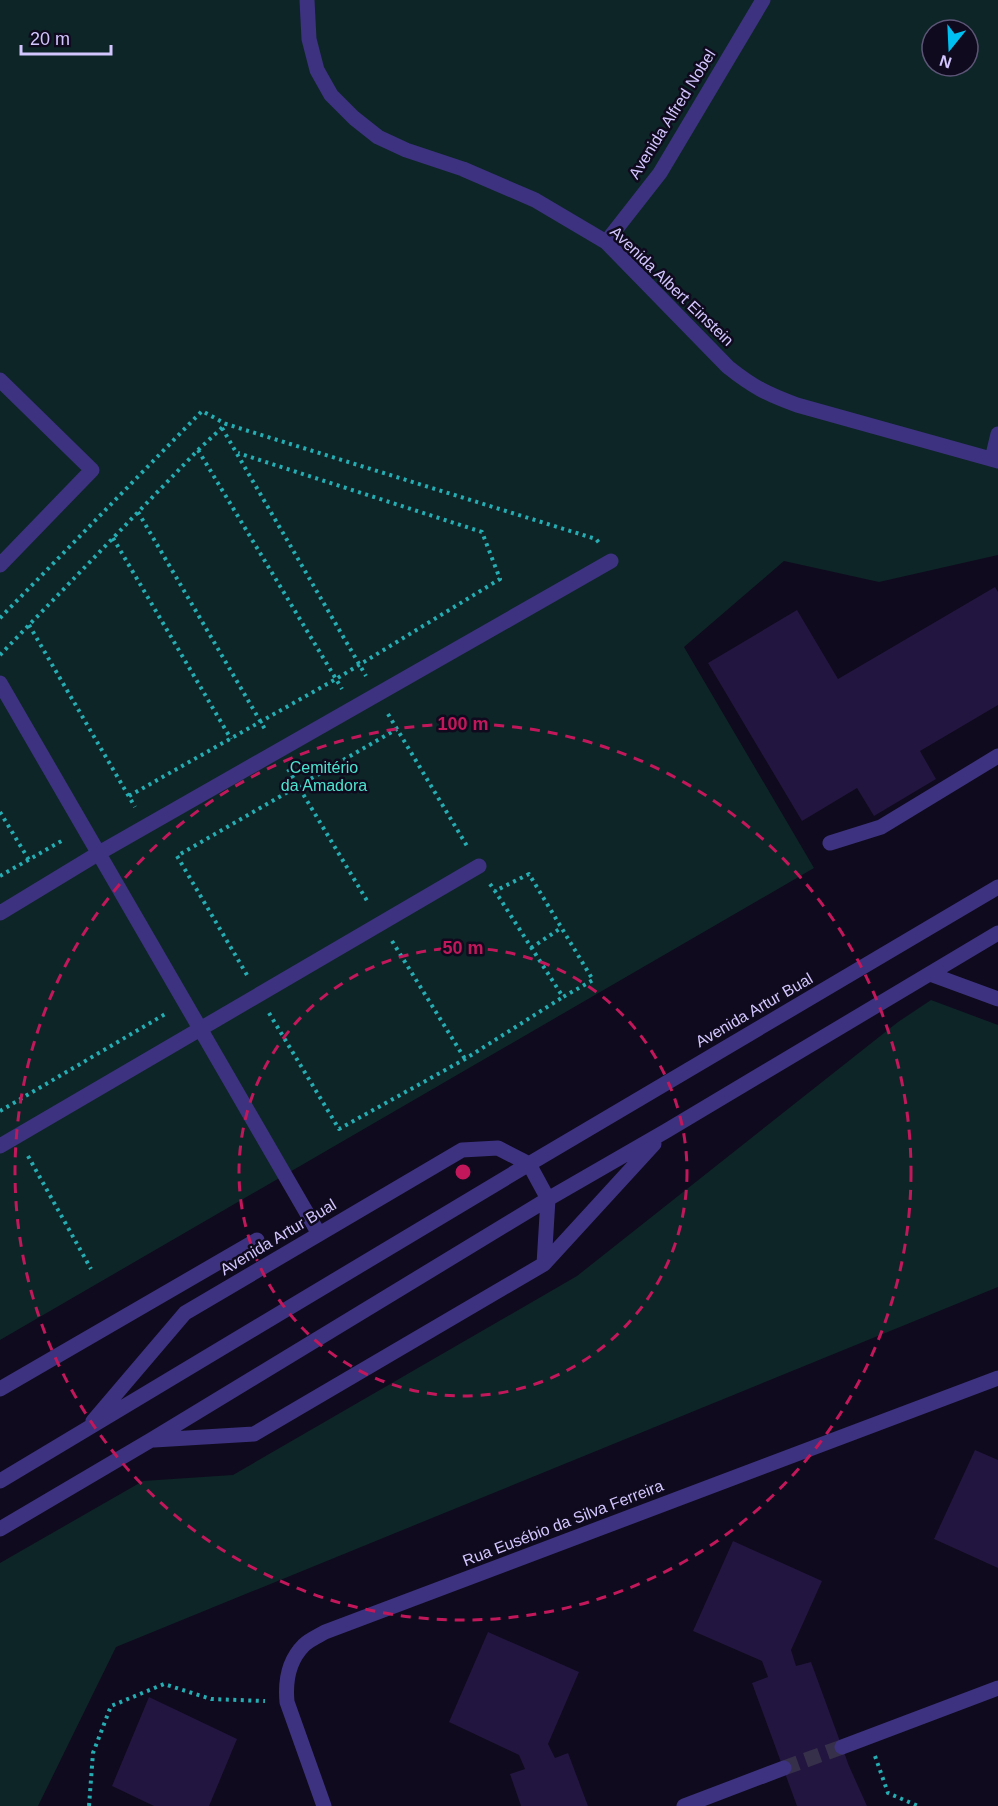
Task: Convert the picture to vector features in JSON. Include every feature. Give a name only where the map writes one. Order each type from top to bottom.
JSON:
[{"type":"street","name":"Avenida Albert Einstein","points":[[307,0],[309,39],[317,70],[332,95],[354,118],[378,137],[406,150],[463,169],[535,200],[606,242],[728,367],[769,395],[796,405],[995,460]]},
{"type":"street","name":"Avenida Alfred Nobel","points":[[606,242],[660,172],[763,0]]},
{"type":"street","points":[[0,380],[92,470],[0,565]]},
{"type":"street","points":[[995,460],[998,434]]},
{"type":"street","points":[[0,913],[99,853],[611,561]]},
{"type":"street","points":[[0,683],[319,1234]]},
{"type":"street","points":[[830,843],[881,827],[998,756]]},
{"type":"street","points":[[0,1146],[478,866]]},
{"type":"street","name":"Avenida Artur Bual","points":[[0,1481],[529,1164],[998,887]]},
{"type":"street","points":[[0,1529],[548,1199],[998,933]]},
{"type":"street","points":[[930,974],[998,999]]},
{"type":"street","points":[[151,1440],[254,1434],[544,1264],[666,1131]]},
{"type":"street","name":"Avenida Artur Bual","points":[[84,1431],[185,1313],[462,1150],[498,1148],[529,1164]]},
{"type":"street","points":[[529,1164],[548,1199],[544,1264]]},
{"type":"street","points":[[0,1389],[257,1240]]},
{"type":"street","points":[[173,1289],[185,1313]]},
{"type":"street","name":"Rua Eusébio da Silva Ferreira","points":[[324,1806],[286,1702],[285,1685],[290,1665],[305,1644],[325,1632],[998,1378]]},
{"type":"street","points":[[842,1747],[998,1688]]},
{"type":"street","points":[[684,1806],[784,1768]]},
{"type":"path","points":[[0,618],[202,411],[226,424],[596,539],[611,561]]},
{"type":"path","points":[[0,655],[198,450],[226,424]]},
{"type":"path","points":[[222,428],[478,866],[562,997],[593,980],[529,874],[495,891]]},
{"type":"path","points":[[198,450],[353,708]]},
{"type":"path","points":[[129,796],[336,679],[500,579],[482,532],[238,453]]},
{"type":"path","points":[[138,512],[277,752],[465,1059]]},
{"type":"path","points":[[113,538],[231,739]]},
{"type":"path","points":[[28,626],[146,826]]},
{"type":"path","points":[[0,812],[29,860]]},
{"type":"path","points":[[0,876],[84,828]]},
{"type":"path","points":[[531,948],[561,928]]},
{"type":"path","points":[[91,1269],[1,1109],[185,1002]]},
{"type":"path","points":[[89,1806],[93,1753],[111,1706],[164,1683],[212,1699],[286,1702]]},
{"type":"path","points":[[868,1737],[888,1793],[918,1806]]},
{"type":"green space","name":"Cemitério da Amadora","points":[[0,0],[998,0],[998,555],[879,582],[784,561],[684,647],[814,868],[0,1340]]},
{"type":"green space","points":[[931,1000],[998,1025],[998,1287],[116,1647],[38,1806],[0,1806],[0,1563],[143,1481],[233,1475],[577,1276],[898,1022]]},
{"type":"building","points":[[995,587],[998,592],[998,705],[920,751],[936,779],[874,816],[857,788],[802,821],[708,663],[797,610],[838,679]]},
{"type":"building","points":[[975,1450],[998,1460],[998,1568],[934,1539]]},
{"type":"building","points":[[733,1541],[822,1581],[791,1650],[796,1666],[811,1662],[849,1766],[867,1806],[797,1806],[752,1683],[768,1677],[762,1661],[693,1631]]},
{"type":"building","points":[[488,1632],[579,1672],[548,1744],[555,1758],[568,1753],[588,1806],[521,1806],[510,1774],[525,1769],[519,1755],[449,1722]]},
{"type":"building","points":[[149,1697],[237,1739],[209,1806],[154,1806],[112,1786]]},
{"type":"tunnel","points":[[784,1768],[842,1747]]}]
